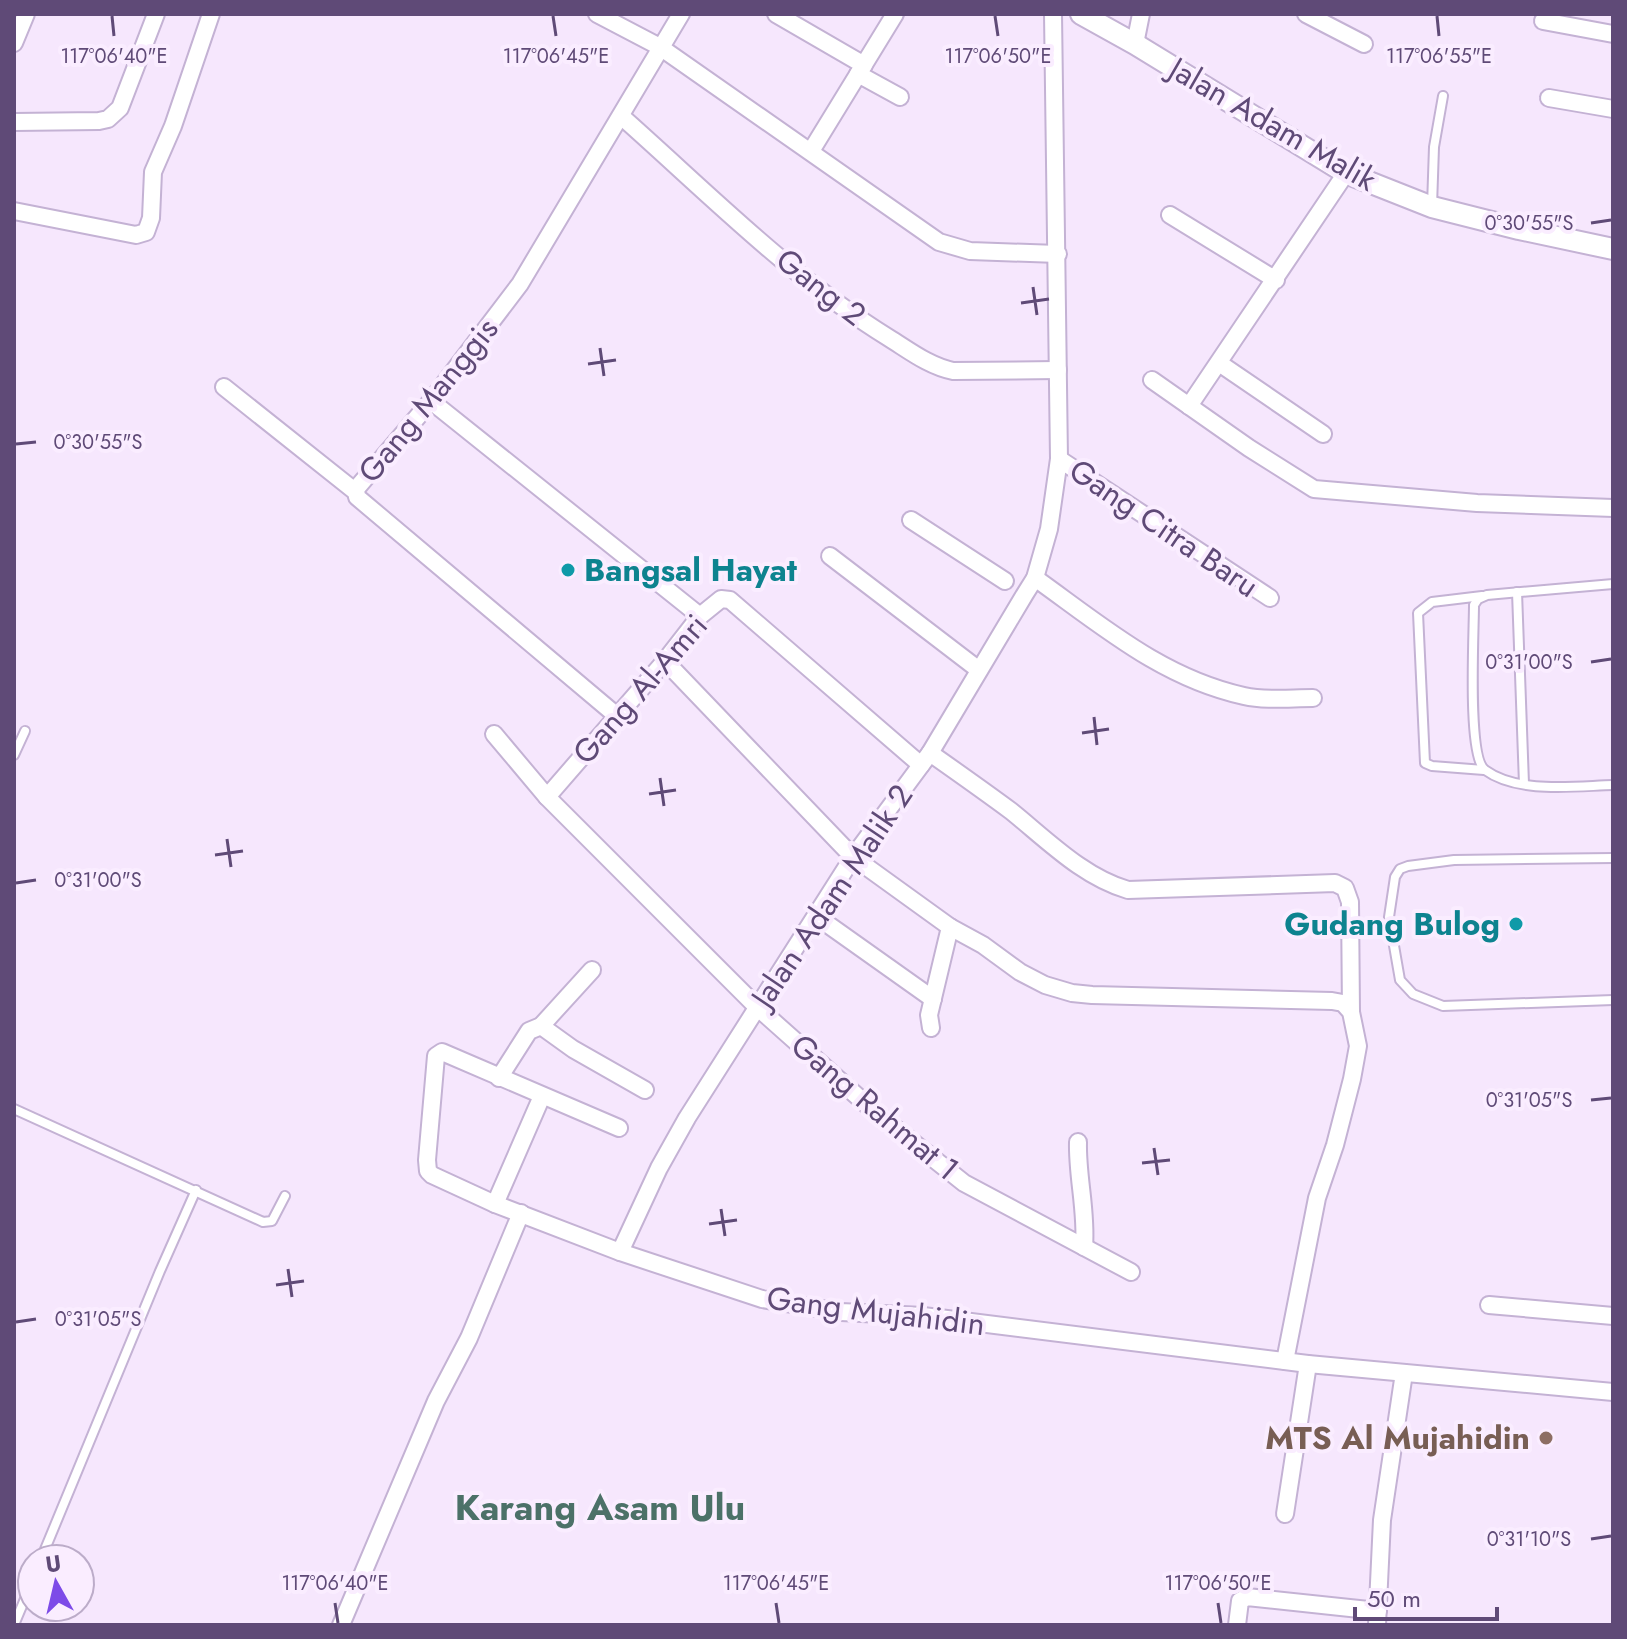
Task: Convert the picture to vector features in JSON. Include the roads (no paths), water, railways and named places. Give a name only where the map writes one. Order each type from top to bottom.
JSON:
[{"type":"street","points":[[14,43],[26,14]]},
{"type":"street","points":[[14,122],[99,121],[113,115],[120,108],[156,14]]},
{"type":"street","points":[[14,211],[136,235],[146,232],[151,218],[153,172],[173,126],[211,14]]},
{"type":"street","points":[[597,14],[660,47],[939,242],[970,251],[1058,254]]},
{"type":"street","name":"Gang Manggis","points":[[617,716],[357,497],[356,492],[357,486],[431,401],[520,284],[681,14]]},
{"type":"street","points":[[776,14],[900,97]]},
{"type":"street","points":[[811,151],[895,14]]},
{"type":"street","name":"Jalan Adam Malik 2","points":[[620,1252],[659,1168],[687,1118],[853,857],[926,759],[979,670],[1014,587],[1035,578],[1049,529],[1059,459],[1053,14]]},
{"type":"street","name":"Jalan Adam Malik","points":[[1081,14],[1346,173],[1432,207],[1613,249]]},
{"type":"street","points":[[1135,44],[1141,14]]},
{"type":"street","points":[[1306,14],[1364,44]]},
{"type":"street","points":[[1543,21],[1613,34]]},
{"type":"street","points":[[1549,98],[1613,109]]},
{"type":"street","name":"Gang 2","points":[[621,116],[813,287],[924,360],[953,371],[1058,370]]},
{"type":"street","points":[[1189,406],[1346,173]]},
{"type":"street","points":[[1170,215],[1276,280]]},
{"type":"street","points":[[1219,363],[1323,434]]},
{"type":"street","points":[[1152,380],[1314,489],[1477,503],[1613,508]]},
{"type":"street","points":[[224,387],[356,492]]},
{"type":"street","points":[[431,401],[700,616]]},
{"type":"street","name":"Gang Citra Baru","points":[[1059,459],[1270,598]]},
{"type":"street","points":[[911,520],[1014,587]]},
{"type":"street","points":[[830,556],[979,670]]},
{"type":"street","points":[[1035,578],[1142,654],[1190,681],[1246,696],[1313,698]]},
{"type":"street","name":"Gang Al-Amri","points":[[547,797],[700,616],[721,599],[730,600],[926,759]]},
{"type":"street","points":[[665,661],[853,857],[950,927],[1045,985],[1072,993],[1332,1001],[1343,1003],[1351,1012]]},
{"type":"street","name":"Gang Rahmat 1","points":[[494,734],[547,797],[757,1007],[875,1112],[964,1183],[1131,1272]]},
{"type":"street","points":[[926,759],[996,800],[1089,873],[1109,885],[1128,890],[1335,883],[1345,888],[1350,902],[1351,1012],[1358,1046],[1335,1145],[1317,1198],[1285,1361]]},
{"type":"street","points":[[816,916],[933,999]]},
{"type":"street","points":[[931,1028],[929,1015],[950,927]]},
{"type":"street","points":[[499,1078],[529,1031],[541,1026],[592,970]]},
{"type":"street","points":[[541,1026],[573,1049],[645,1090]]},
{"type":"street","name":"Gang Mujahidin","points":[[619,1128],[442,1052],[436,1056],[427,1160],[428,1171],[432,1175],[495,1204],[620,1252],[762,1299],[841,1312],[923,1316],[1308,1364],[1613,1392]]},
{"type":"street","points":[[495,1204],[542,1096]]},
{"type":"street","points":[[1078,1142],[1078,1180],[1085,1219],[1084,1247]]},
{"type":"street","points":[[341,1625],[436,1401],[458,1363],[521,1213]]},
{"type":"street","points":[[1489,1305],[1613,1316]]},
{"type":"street","points":[[1285,1514],[1308,1364]]},
{"type":"street","points":[[1237,1625],[1240,1601],[1247,1597],[1378,1618],[1382,1520],[1404,1373]]},
{"type":"lane","points":[[1432,207],[1434,147],[1443,96]]},
{"type":"lane","points":[[1613,584],[1432,602],[1418,613],[1425,763],[1484,770],[1534,787],[1613,785]]},
{"type":"lane","points":[[1517,592],[1524,784]]},
{"type":"lane","points":[[1484,770],[1478,761],[1473,724],[1474,605],[1487,595]]},
{"type":"lane","points":[[14,755],[25,731]]},
{"type":"lane","points":[[1613,858],[1454,860],[1408,866],[1400,869],[1395,877],[1389,917],[1400,980],[1413,994],[1443,1006],[1613,1000]]},
{"type":"lane","points":[[14,1109],[263,1222],[272,1221],[285,1196]]},
{"type":"lane","points":[[48,1543],[196,1190]]},
{"type":"place","name":"Bangsal Hayat","points":[[568,570]]},
{"type":"place","name":"Gudang Bulog","points":[[1516,924]]},
{"type":"place","name":"MTS Al Mujahidin","points":[[1546,1438]]},
{"type":"district","name":"Karang Asam Ulu","points":[[600,1507]]}]
